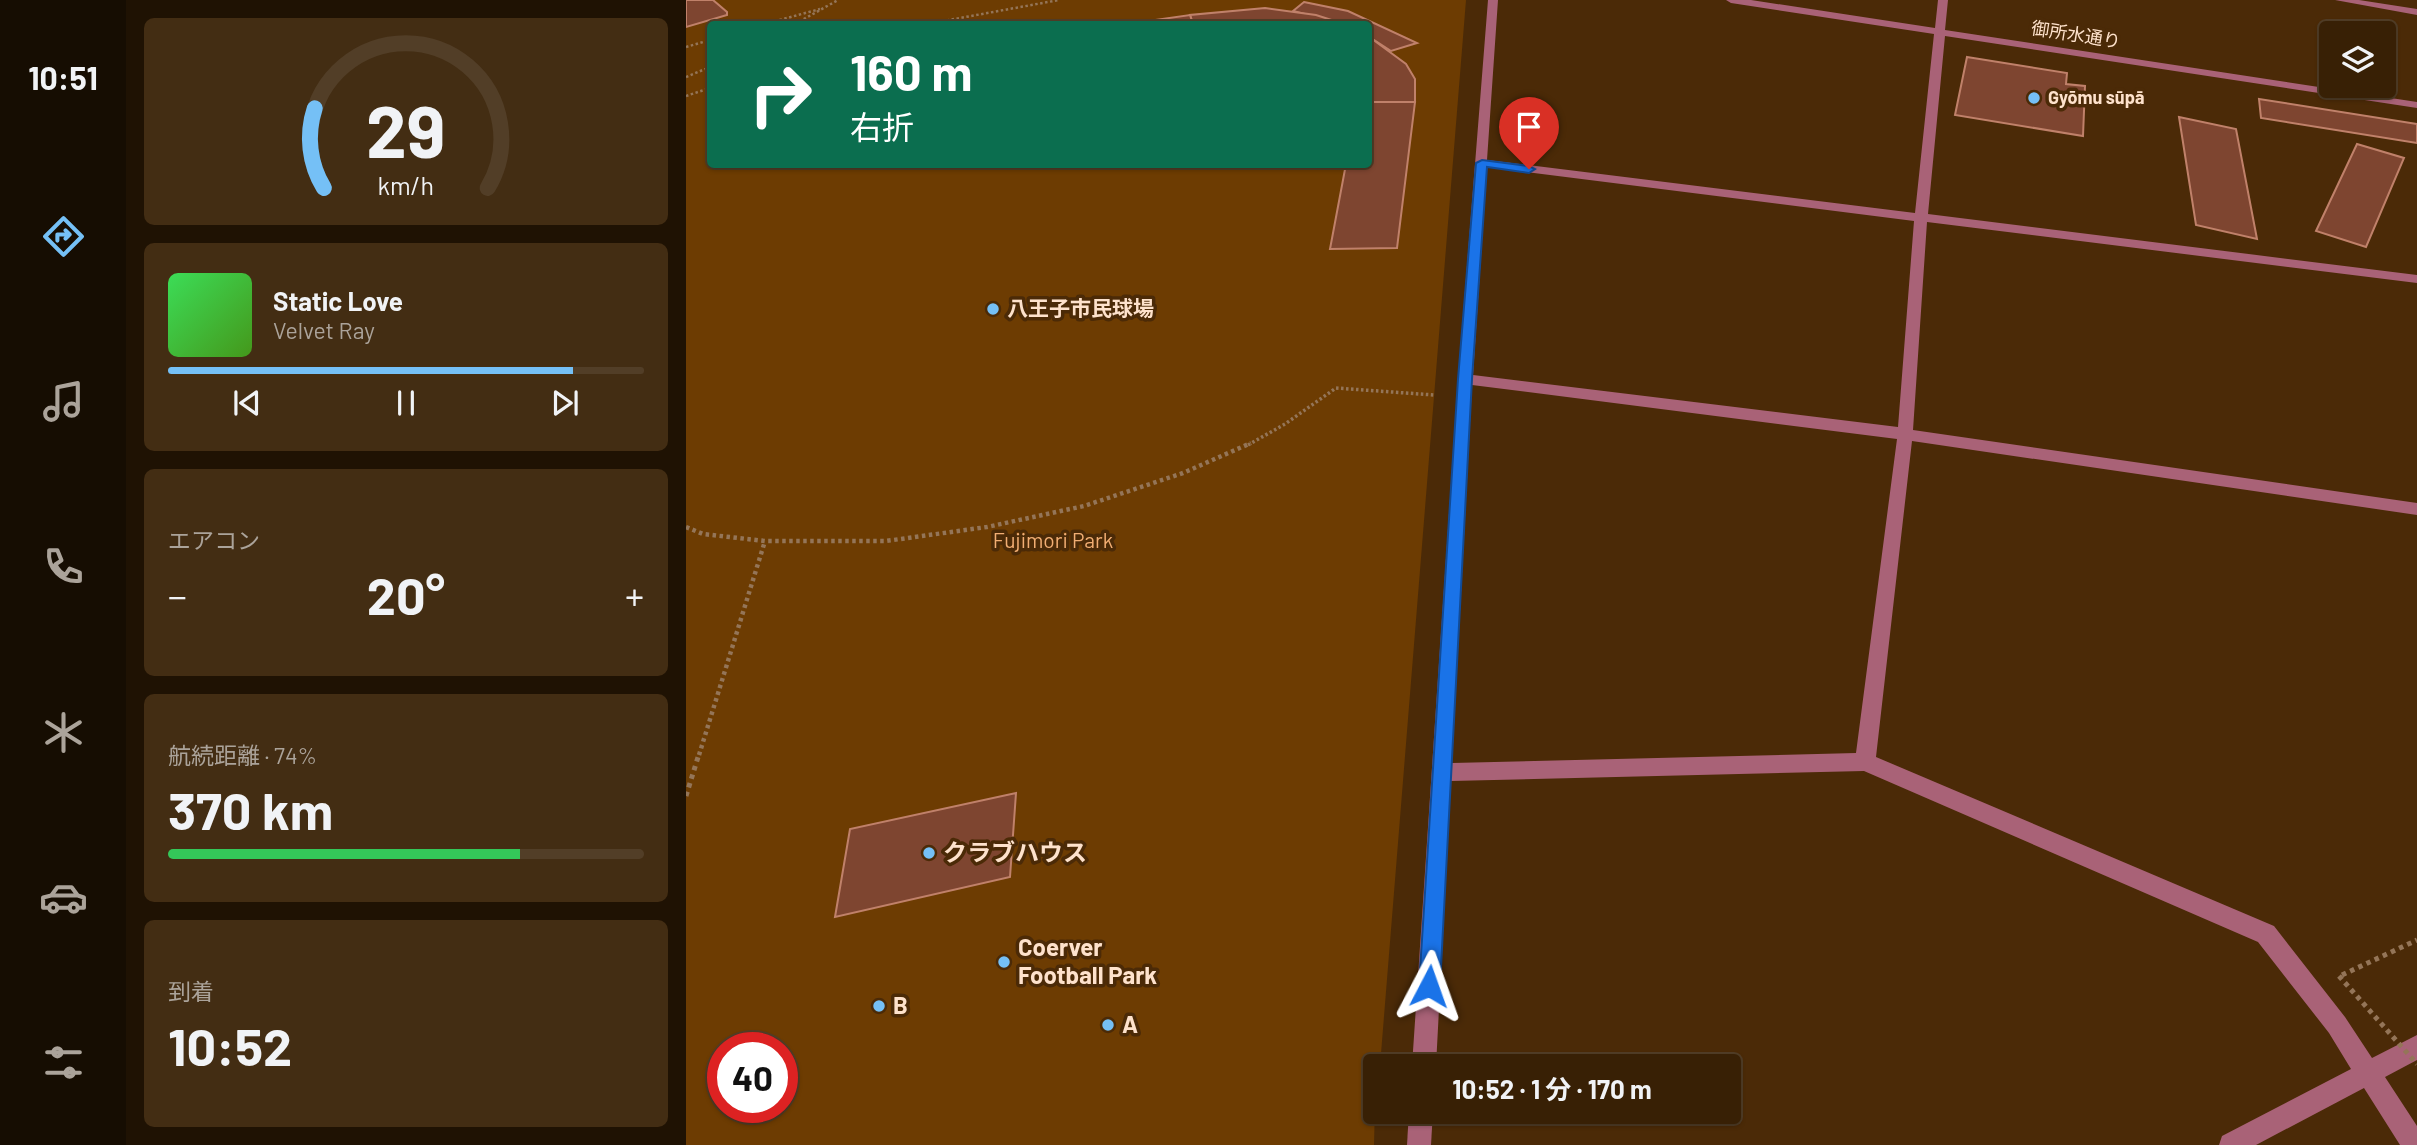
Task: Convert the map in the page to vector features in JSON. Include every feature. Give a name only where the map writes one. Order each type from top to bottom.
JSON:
[{"type":"street","points":[[1425,1054],[1465,379],[1493,0]]},
{"type":"street","name":"御所水通り","points":[[1731,0],[1758,2],[2417,105]]},
{"type":"street","points":[[1865,762],[1905,434],[1921,218],[1943,0]]},
{"type":"street","points":[[2340,0],[2417,12]]},
{"type":"street","points":[[1482,163],[2417,279]]},
{"type":"street","points":[[1465,379],[1905,434],[2417,509]]},
{"type":"street","points":[[1443,772],[1865,762],[2266,934],[2337,1025],[2415,1145]]},
{"type":"street","points":[[2231,1145],[2417,1047]]},
{"type":"street","points":[[1419,1145],[1420,1124]]},
{"type":"path","points":[[800,21],[839,0]]},
{"type":"path","points":[[944,21],[1059,0]]},
{"type":"path","points":[[776,21],[820,9]]},
{"type":"path","points":[[686,47],[707,41]]},
{"type":"path","points":[[686,77],[707,68]]},
{"type":"path","points":[[686,96],[707,89]]},
{"type":"path","points":[[686,527],[703,534],[765,541],[886,541],[987,527],[1084,506],[1183,473],[1240,449],[1285,424],[1336,388],[1435,395]]},
{"type":"path","points":[[686,796],[765,541]]},
{"type":"path","points":[[2417,940],[2339,976],[2417,1064]]},
{"type":"green space","name":"Fujimori Park","points":[[686,0],[1466,0],[1381,1054],[1363,1054],[1363,1124],[1375,1124],[1374,1145],[686,1145]]},
{"type":"building","points":[[686,0],[713,0],[727,15],[686,27]]},
{"type":"building","points":[[1304,2],[1348,11],[1370,21],[1332,21],[1293,11]]},
{"type":"building","points":[[1265,8],[1316,15],[1335,21],[1192,21],[1190,15]]},
{"type":"building","points":[[1190,15],[1192,21],[1148,21]]},
{"type":"building","points":[[1372,22],[1417,43],[1391,51],[1372,39]]},
{"type":"building","points":[[1372,39],[1406,64],[1415,79],[1415,102],[1372,102]]},
{"type":"building","points":[[1967,57],[2067,73],[2066,84],[2085,86],[2083,136],[1955,115]]},
{"type":"building","points":[[2259,99],[2417,124],[2417,143],[2261,118]]},
{"type":"building","points":[[1372,102],[1415,102],[1397,248],[1330,249],[1345,168],[1372,168]]},
{"type":"building","points":[[2179,117],[2236,129],[2257,239],[2196,225]]},
{"type":"building","points":[[2357,144],[2404,158],[2366,247],[2316,231]]},
{"type":"building","name":"クラブハウス","points":[[1016,793],[1010,877],[835,917],[850,829]]},
{"type":"place","name":"Gyōmu sūpā","points":[[2034,98]]},
{"type":"place","name":"八王子市民球場","points":[[993,309]]},
{"type":"place","name":"クラブハウス","points":[[929,853]]},
{"type":"place","name":"Coerver Football Park","points":[[1004,962]]},
{"type":"place","name":"B","points":[[879,1006]]},
{"type":"place","name":"A","points":[[1108,1025]]},
{"type":"route","points":[[1429,986],[1465,379],[1482,163],[1529,169]]}]
